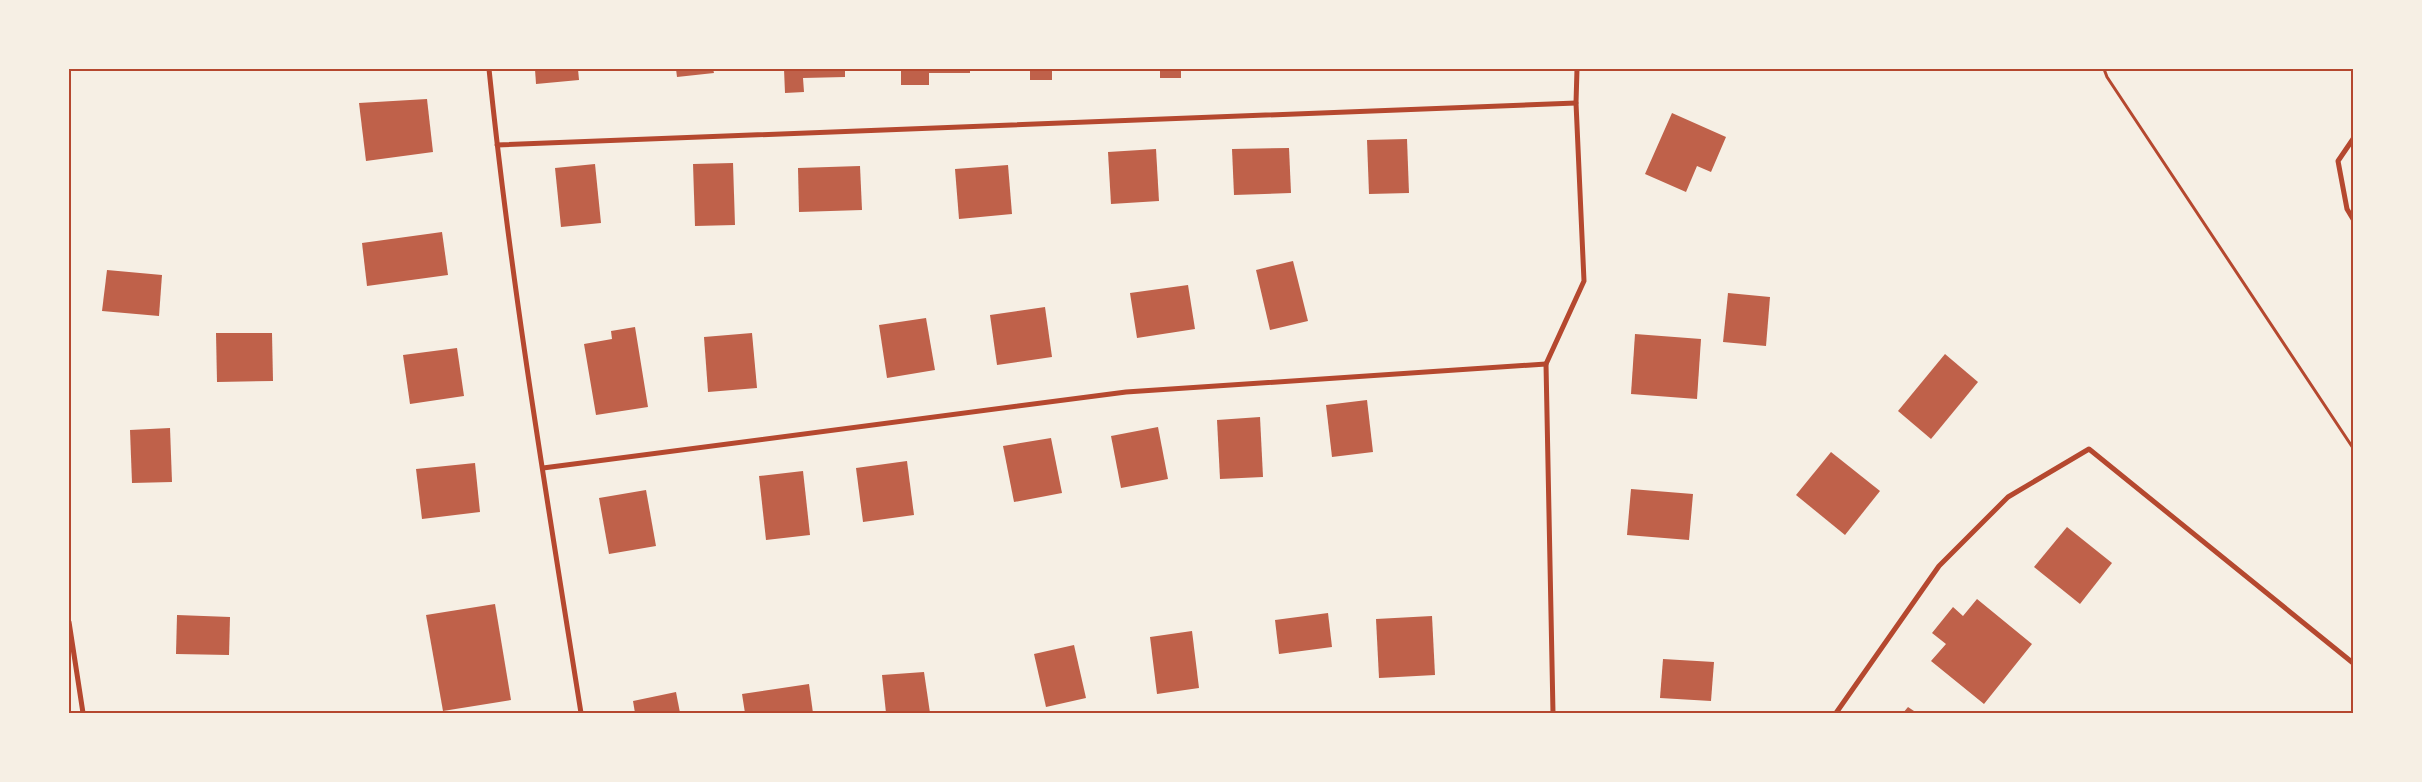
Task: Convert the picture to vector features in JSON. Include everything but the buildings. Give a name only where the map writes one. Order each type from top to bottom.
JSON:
[{"type":"street","points":[[489,69],[497,146],[543,468],[581,713]]},
{"type":"street","points":[[1553,713],[1546,364],[1584,281],[1576,103],[1577,69]]},
{"type":"street","points":[[497,146],[1576,103]]},
{"type":"street","points":[[2353,140],[2338,160],[2348,209],[2353,218]]},
{"type":"street","points":[[543,468],[1126,392],[1546,364]]},
{"type":"street","points":[[1836,713],[1938,566],[2008,497],[2089,449],[2353,663]]},
{"type":"street","points":[[69,622],[83,713]]},
{"type":"path","points":[[2104,69],[2107,77],[2353,448]]}]
